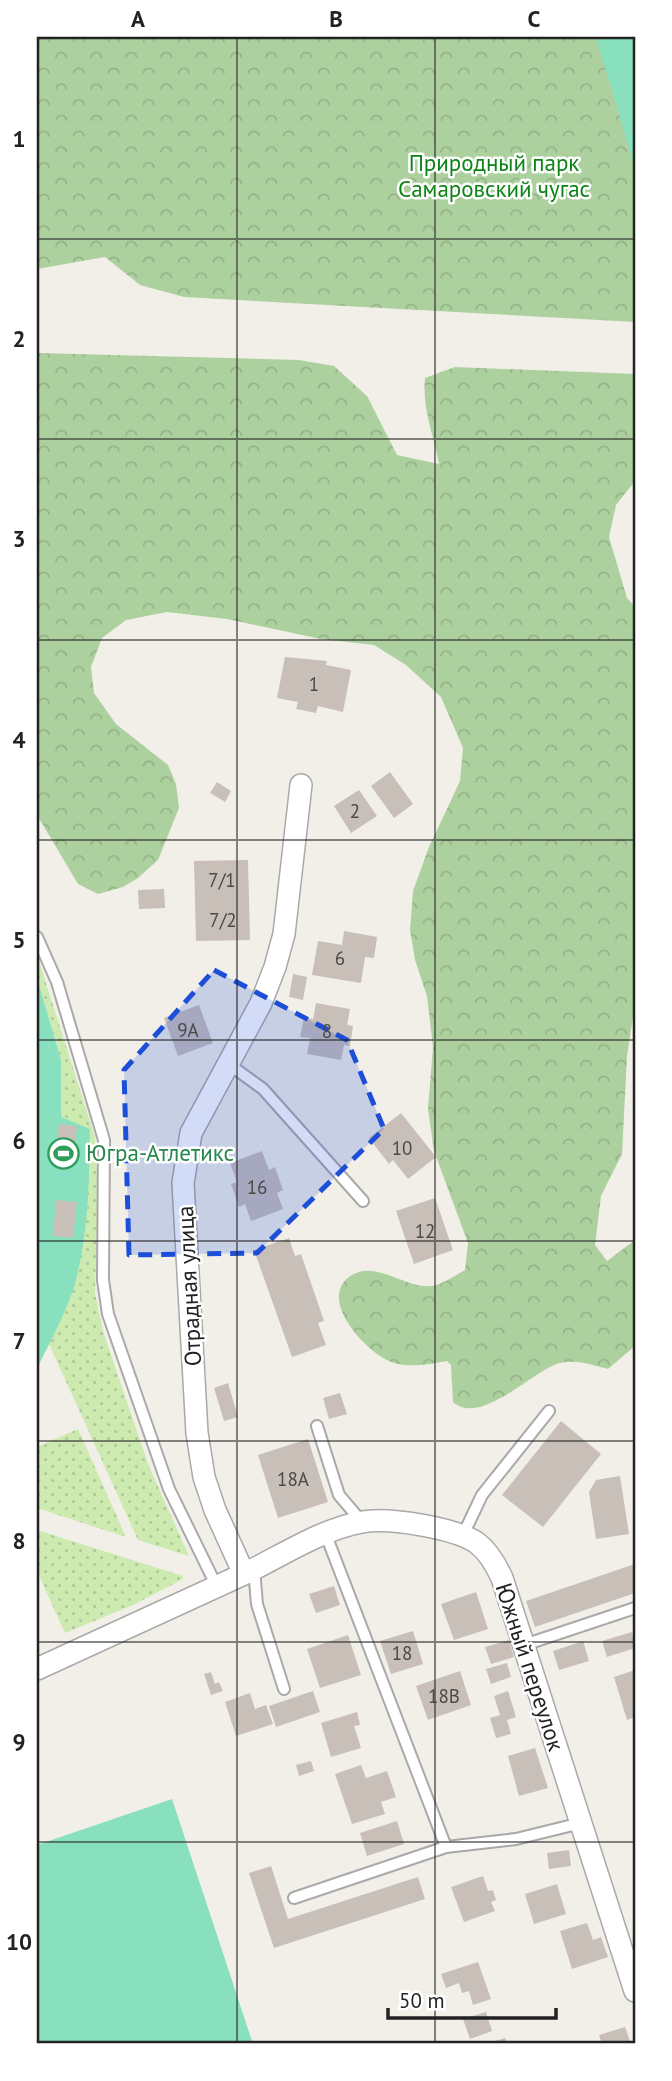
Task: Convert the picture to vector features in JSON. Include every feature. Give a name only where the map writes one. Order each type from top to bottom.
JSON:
[{"type":"street","name":"Отрадная улица","points":[[249,1571],[215,1510],[204,1477],[197,1433],[183,1183],[191,1132],[230,1065],[261,1003],[278,956],[284,934],[301,785]]},
{"type":"street","name":"Южный переулок","points":[[249,1571],[326,1535],[362,1522],[393,1522],[463,1535],[479,1545],[494,1561],[524,1645],[635,1991]]},
{"type":"street","points":[[37,1669],[249,1571]]},
{"type":"lane","points":[[37,937],[57,982],[104,1140],[103,1280],[108,1314],[169,1489],[217,1587]]},
{"type":"lane","points":[[230,1065],[269,1096],[363,1202]]},
{"type":"lane","points":[[463,1535],[482,1495],[549,1411]]},
{"type":"lane","points":[[317,1426],[339,1495],[362,1522]]},
{"type":"lane","points":[[326,1535],[446,1847]]},
{"type":"lane","points":[[249,1571],[260,1616],[284,1689]]},
{"type":"lane","points":[[524,1645],[635,1608]]},
{"type":"lane","points":[[294,1898],[446,1847],[516,1839],[581,1823]]},
{"type":"highlighted area","points":[[214,970],[347,1040],[384,1129],[257,1253],[129,1255],[124,1070]]},
{"type":"green space","name":"Природный парк Самаровский чугас","points":[[37,37],[611,37],[635,103],[635,322],[184,297],[140,285],[105,257],[37,269]]},
{"type":"green space","points":[[596,37],[635,37],[635,168]]},
{"type":"green space","points":[[37,353],[299,360],[334,366],[367,396],[397,455],[439,464],[427,412],[425,378],[455,367],[635,374],[635,481],[616,505],[609,537],[627,598],[635,607],[635,1004],[627,1056],[622,1154],[601,1196],[595,1245],[607,1261],[635,1240],[635,1346],[608,1369],[579,1362],[560,1363],[492,1402],[465,1408],[453,1402],[451,1365],[447,1361],[407,1365],[384,1358],[360,1339],[343,1313],[339,1300],[341,1287],[349,1277],[359,1272],[381,1273],[425,1286],[440,1284],[465,1270],[468,1243],[434,1151],[428,1109],[433,1047],[427,996],[415,960],[410,930],[413,891],[429,847],[460,781],[463,748],[441,697],[406,665],[374,645],[321,639],[227,619],[167,612],[126,620],[102,638],[91,667],[94,693],[116,724],[168,765],[176,784],[179,808],[158,860],[123,887],[98,894],[78,884],[37,815]]},
{"type":"green space","points":[[37,955],[95,1137],[98,1196],[95,1293],[103,1331],[148,1464],[189,1556],[138,1540],[49,1344],[70,1292],[77,1266],[86,1212],[90,1129],[61,1118],[61,1060],[37,978]]},
{"type":"green space","name":"Югра-Атлетикс","points":[[37,978],[61,1060],[61,1117],[90,1129],[87,1210],[78,1270],[65,1310],[37,1369]]},
{"type":"green space","points":[[78,1429],[126,1537],[37,1508],[37,1447]]},
{"type":"green space","points":[[37,1530],[183,1576],[183,1579],[133,1605],[65,1633],[37,1571]]},
{"type":"green space","points":[[172,1799],[253,2044],[37,2044],[37,1845]]},
{"type":"building","points":[[285,657],[327,661],[326,665],[351,670],[343,712],[318,706],[316,713],[296,709],[298,702],[277,698]]},
{"type":"building","points":[[390,772],[413,804],[394,818],[371,786]]},
{"type":"building","points":[[217,782],[231,791],[225,802],[210,793]]},
{"type":"building","points":[[359,790],[377,816],[351,833],[334,806]]},
{"type":"building","points":[[248,860],[250,940],[196,941],[194,861]]},
{"type":"building","points":[[164,889],[165,908],[139,909],[138,890]]},
{"type":"building","points":[[344,931],[377,937],[374,958],[365,957],[361,983],[312,975],[318,941],[342,945]]},
{"type":"building","points":[[293,974],[307,977],[303,1000],[289,997]]},
{"type":"building","points":[[316,1003],[350,1009],[347,1025],[353,1026],[350,1046],[344,1045],[341,1060],[307,1054],[310,1038],[300,1037],[304,1017],[313,1019]]},
{"type":"building","points":[[199,1005],[213,1043],[178,1056],[164,1018]]},
{"type":"building","points":[[401,1113],[436,1157],[408,1179],[393,1160],[389,1164],[369,1138]]},
{"type":"building","points":[[59,1124],[77,1126],[73,1160],[55,1158]]},
{"type":"building","points":[[262,1151],[269,1170],[275,1167],[283,1190],[277,1193],[283,1209],[251,1221],[245,1204],[239,1207],[231,1184],[237,1182],[230,1163]]},
{"type":"building","points":[[435,1198],[453,1250],[414,1264],[396,1211]]},
{"type":"building","points":[[56,1200],[77,1202],[73,1238],[53,1236]]},
{"type":"building","points":[[289,1238],[295,1256],[301,1254],[324,1321],[318,1323],[326,1345],[292,1357],[254,1250]]},
{"type":"building","points":[[228,1383],[238,1417],[224,1421],[214,1388]]},
{"type":"building","points":[[340,1393],[347,1414],[329,1419],[323,1398]]},
{"type":"building","points":[[561,1421],[601,1454],[543,1527],[502,1495]]},
{"type":"building","points":[[308,1439],[328,1502],[278,1518],[258,1455]]},
{"type":"building","points":[[620,1476],[629,1534],[596,1539],[589,1492],[596,1480]]},
{"type":"building","points":[[635,1564],[635,1593],[535,1627],[526,1601]]},
{"type":"building","points":[[334,1586],[340,1605],[316,1613],[309,1594]]},
{"type":"building","points":[[476,1592],[488,1629],[454,1640],[441,1604]]},
{"type":"building","points":[[413,1631],[423,1664],[391,1674],[380,1641]]},
{"type":"building","points":[[632,1632],[635,1648],[607,1657],[602,1641]]},
{"type":"building","points":[[348,1635],[361,1675],[320,1688],[307,1649]]},
{"type":"building","points":[[509,1640],[514,1657],[491,1664],[485,1647]]},
{"type":"building","points":[[583,1641],[589,1661],[559,1670],[553,1651]]},
{"type":"building","points":[[507,1663],[511,1677],[491,1684],[486,1669]]},
{"type":"building","points":[[635,1670],[635,1717],[627,1720],[614,1677]]},
{"type":"building","points":[[460,1671],[471,1705],[428,1720],[416,1686]]},
{"type":"building","points":[[211,1672],[215,1684],[219,1682],[223,1691],[211,1695],[204,1674]]},
{"type":"building","points":[[313,1691],[320,1712],[276,1727],[269,1706]]},
{"type":"building","points":[[508,1691],[516,1717],[507,1720],[511,1734],[496,1738],[490,1718],[500,1715],[494,1696]]},
{"type":"building","points":[[250,1693],[255,1709],[266,1705],[273,1724],[236,1736],[225,1702]]},
{"type":"building","points":[[357,1712],[360,1725],[354,1726],[361,1748],[331,1757],[321,1723]]},
{"type":"building","points":[[535,1748],[548,1788],[519,1796],[508,1756]]},
{"type":"building","points":[[311,1761],[314,1771],[299,1776],[296,1765]]},
{"type":"building","points":[[361,1765],[366,1778],[387,1771],[396,1797],[381,1802],[385,1814],[352,1824],[335,1774]]},
{"type":"building","points":[[397,1821],[404,1844],[367,1856],[360,1833]]},
{"type":"building","points":[[569,1850],[571,1866],[549,1869],[547,1853]]},
{"type":"building","points":[[271,1866],[288,1919],[418,1877],[425,1899],[274,1948],[249,1873]]},
{"type":"building","points":[[483,1876],[488,1891],[493,1890],[496,1900],[491,1902],[495,1911],[464,1922],[451,1887]]},
{"type":"building","points":[[557,1884],[566,1914],[534,1924],[525,1894]]},
{"type":"building","points":[[587,1923],[593,1940],[601,1937],[608,1957],[572,1969],[560,1931]]},
{"type":"building","points":[[478,1962],[491,1999],[473,2005],[469,1991],[462,1993],[459,1983],[446,1988],[441,1974]]},
{"type":"building","points":[[486,2012],[492,2031],[470,2039],[463,2019]]},
{"type":"building","points":[[625,2027],[631,2044],[602,2044],[599,2035]]},
{"type":"building","points":[[505,2038],[507,2044],[492,2042]]},
{"type":"place","name":"Югра-Атлетикс","points":[[63,1153]]}]
